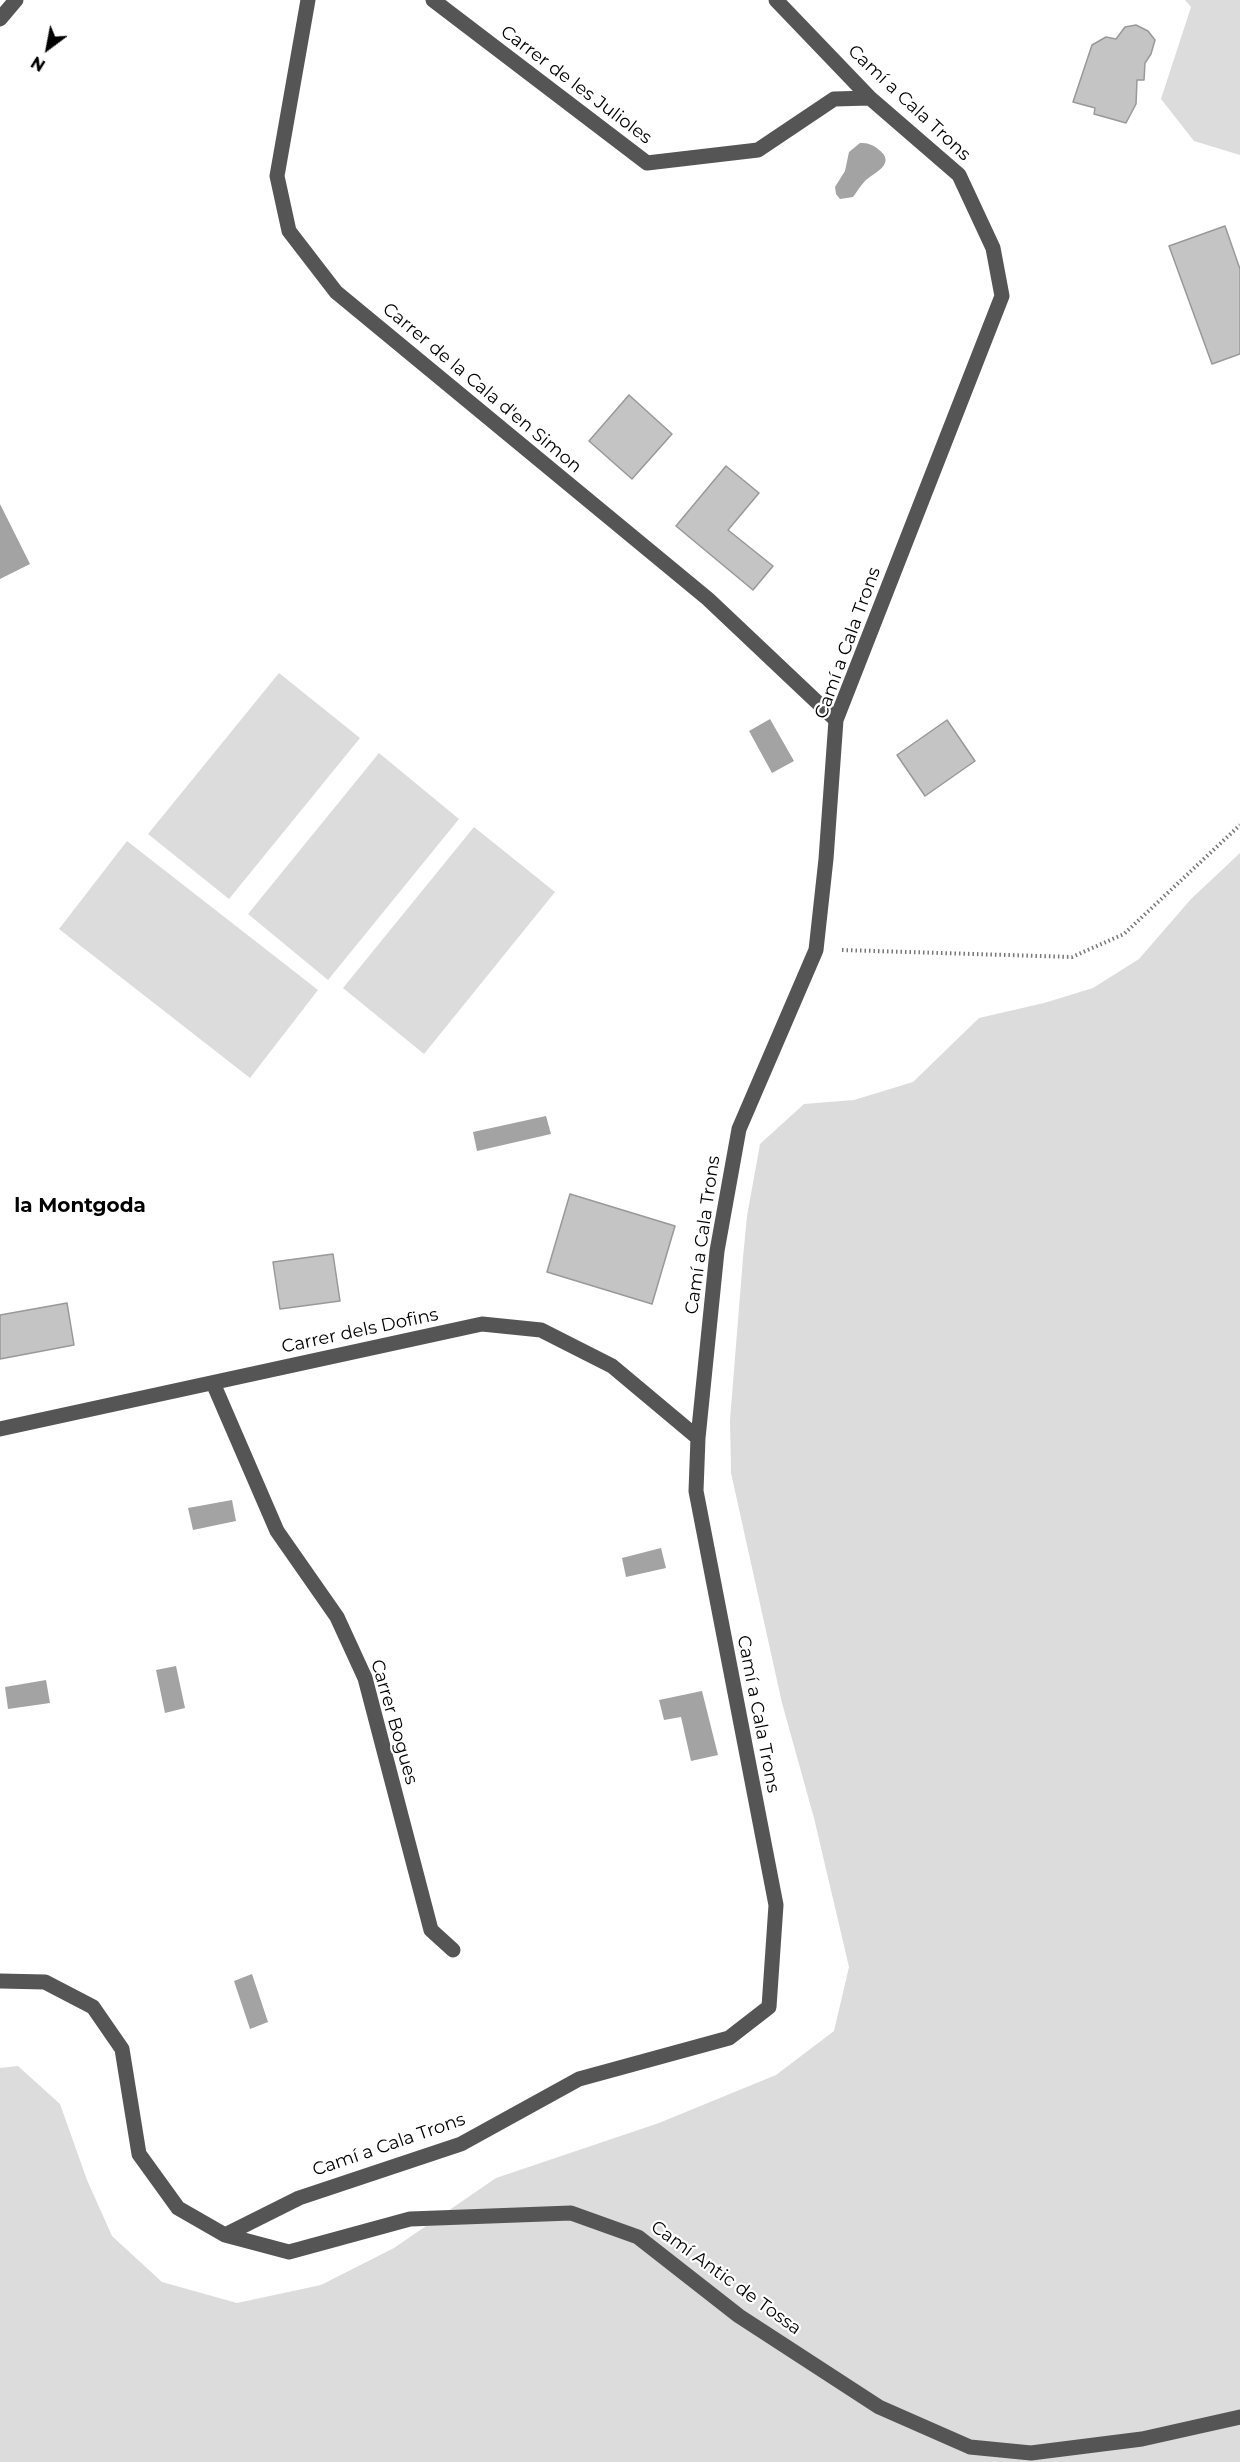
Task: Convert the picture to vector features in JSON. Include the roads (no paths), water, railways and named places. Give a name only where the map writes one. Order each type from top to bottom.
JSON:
[{"type":"street","points":[[0,19],[16,0]]},
{"type":"street","name":"Carrer de la Cala d'en Simon","points":[[308,0],[277,176],[290,231],[336,292],[708,599],[836,720]]},
{"type":"street","name":"Carrer de les Julioles","points":[[433,0],[647,164],[758,150],[834,99],[870,98]]},
{"type":"street","name":"Camí a Cala Trons","points":[[225,2235],[299,2198],[461,2145],[579,2079],[729,2038],[769,2007],[776,1905],[696,1491],[698,1438],[717,1251],[739,1130],[816,950],[826,859],[836,720],[1002,296],[993,248],[959,175],[870,98],[776,0]]},
{"type":"street","name":"Carrer dels Dofins","points":[[0,1429],[482,1324],[541,1330],[612,1366],[698,1438]]},
{"type":"street","name":"Carrer Bogues","points":[[213,1383],[277,1532],[337,1617],[365,1678],[431,1930],[453,1950]]},
{"type":"street","name":"Camí Antic de Tossa","points":[[0,1981],[45,1982],[93,2007],[122,2049],[139,2154],[178,2208],[225,2235],[290,2252],[410,2219],[571,2213],[638,2237],[739,2316],[879,2407],[970,2447],[1031,2453],[1142,2439],[1240,2418]]},
{"type":"district","name":"la Montgoda","points":[[80,1206]]}]
